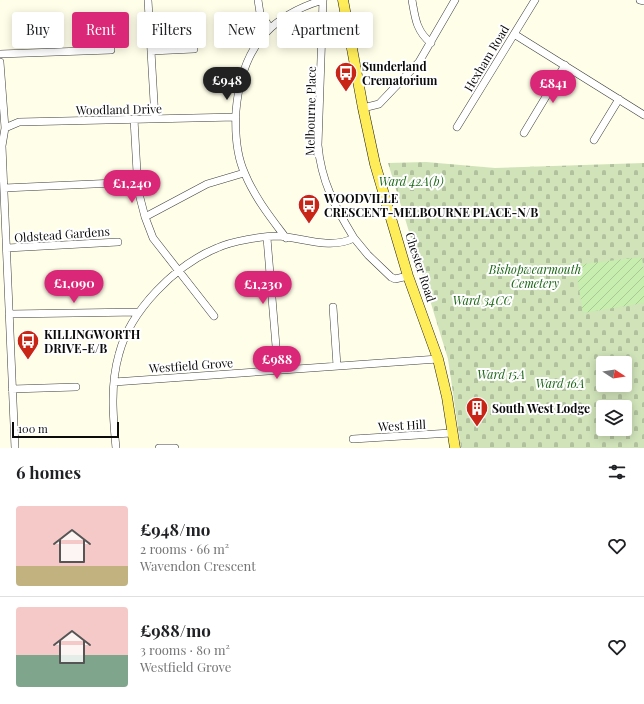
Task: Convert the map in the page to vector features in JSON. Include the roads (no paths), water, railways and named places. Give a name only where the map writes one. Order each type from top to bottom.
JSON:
[{"type":"main road","name":"Chester Road","points":[[343,0],[375,164],[408,276],[438,359],[447,397],[451,434],[455,448]]},
{"type":"street","points":[[148,0],[155,119]]},
{"type":"street","points":[[258,0],[260,13],[270,28]]},
{"type":"street","points":[[286,238],[262,207],[244,173],[235,132],[238,89],[243,71],[251,52],[270,28],[282,18],[294,11],[323,0]]},
{"type":"street","name":"Melbourne Place","points":[[323,0],[318,145],[319,161],[327,188],[354,238],[368,255],[391,277],[395,279],[408,276]]},
{"type":"street","points":[[412,0],[418,29],[422,36],[430,43]]},
{"type":"street","points":[[363,108],[379,104],[419,62],[455,0]]},
{"type":"street","name":"Hexham Road","points":[[457,127],[535,0]]},
{"type":"street","points":[[640,0],[644,1]]},
{"type":"street","points":[[514,34],[644,114]]},
{"type":"street","points":[[151,51],[194,49]]},
{"type":"street","points":[[0,54],[111,50]]},
{"type":"street","points":[[0,62],[5,128],[2,146],[15,448]]},
{"type":"street","points":[[524,133],[565,65]]},
{"type":"street","points":[[594,140],[619,99]]},
{"type":"street","name":"Woodland Drive","points":[[5,128],[20,122],[236,117]]},
{"type":"street","points":[[134,119],[138,182],[145,217],[153,238],[214,316]]},
{"type":"street","points":[[145,217],[207,184],[244,173]]},
{"type":"street","points":[[4,188],[138,182]]},
{"type":"street","points":[[116,448],[112,404],[118,355],[124,338],[151,295],[180,271],[217,248],[243,241],[279,236],[335,244],[354,238]]},
{"type":"street","points":[[267,238],[278,370]]},
{"type":"street","name":"Oldstead Gardens","points":[[7,248],[118,242]]},
{"type":"street","points":[[333,307],[337,366]]},
{"type":"street","points":[[9,314],[140,312]]},
{"type":"street","name":"Westfield Grove","points":[[114,382],[438,359]]},
{"type":"street","points":[[12,389],[76,387]]},
{"type":"street","name":"West Hill","points":[[353,439],[451,434]]},
{"type":"street","points":[[159,448],[175,448]]},
{"type":"place","name":"Sunderland Crematorium","points":[[346,92]]},
{"type":"place","name":"WOODVILLE CRESCENT-MELBOURNE PLACE-N/B","points":[[309,224]]},
{"type":"place","name":"KILLINGWORTH DRIVE-E/B","points":[[28,360]]},
{"type":"place","name":"South West Lodge","points":[[477,428]]},
{"type":"park label","name":"Ward 42A(b)","points":[[411,181]]},
{"type":"park label","name":"Bishopwearmouth Cemetery","points":[[535,276]]},
{"type":"park label","name":"Ward 34CC","points":[[482,300]]},
{"type":"park label","name":"Ward 15A","points":[[501,374]]},
{"type":"park label","name":"Ward 16A","points":[[560,383]]}]
